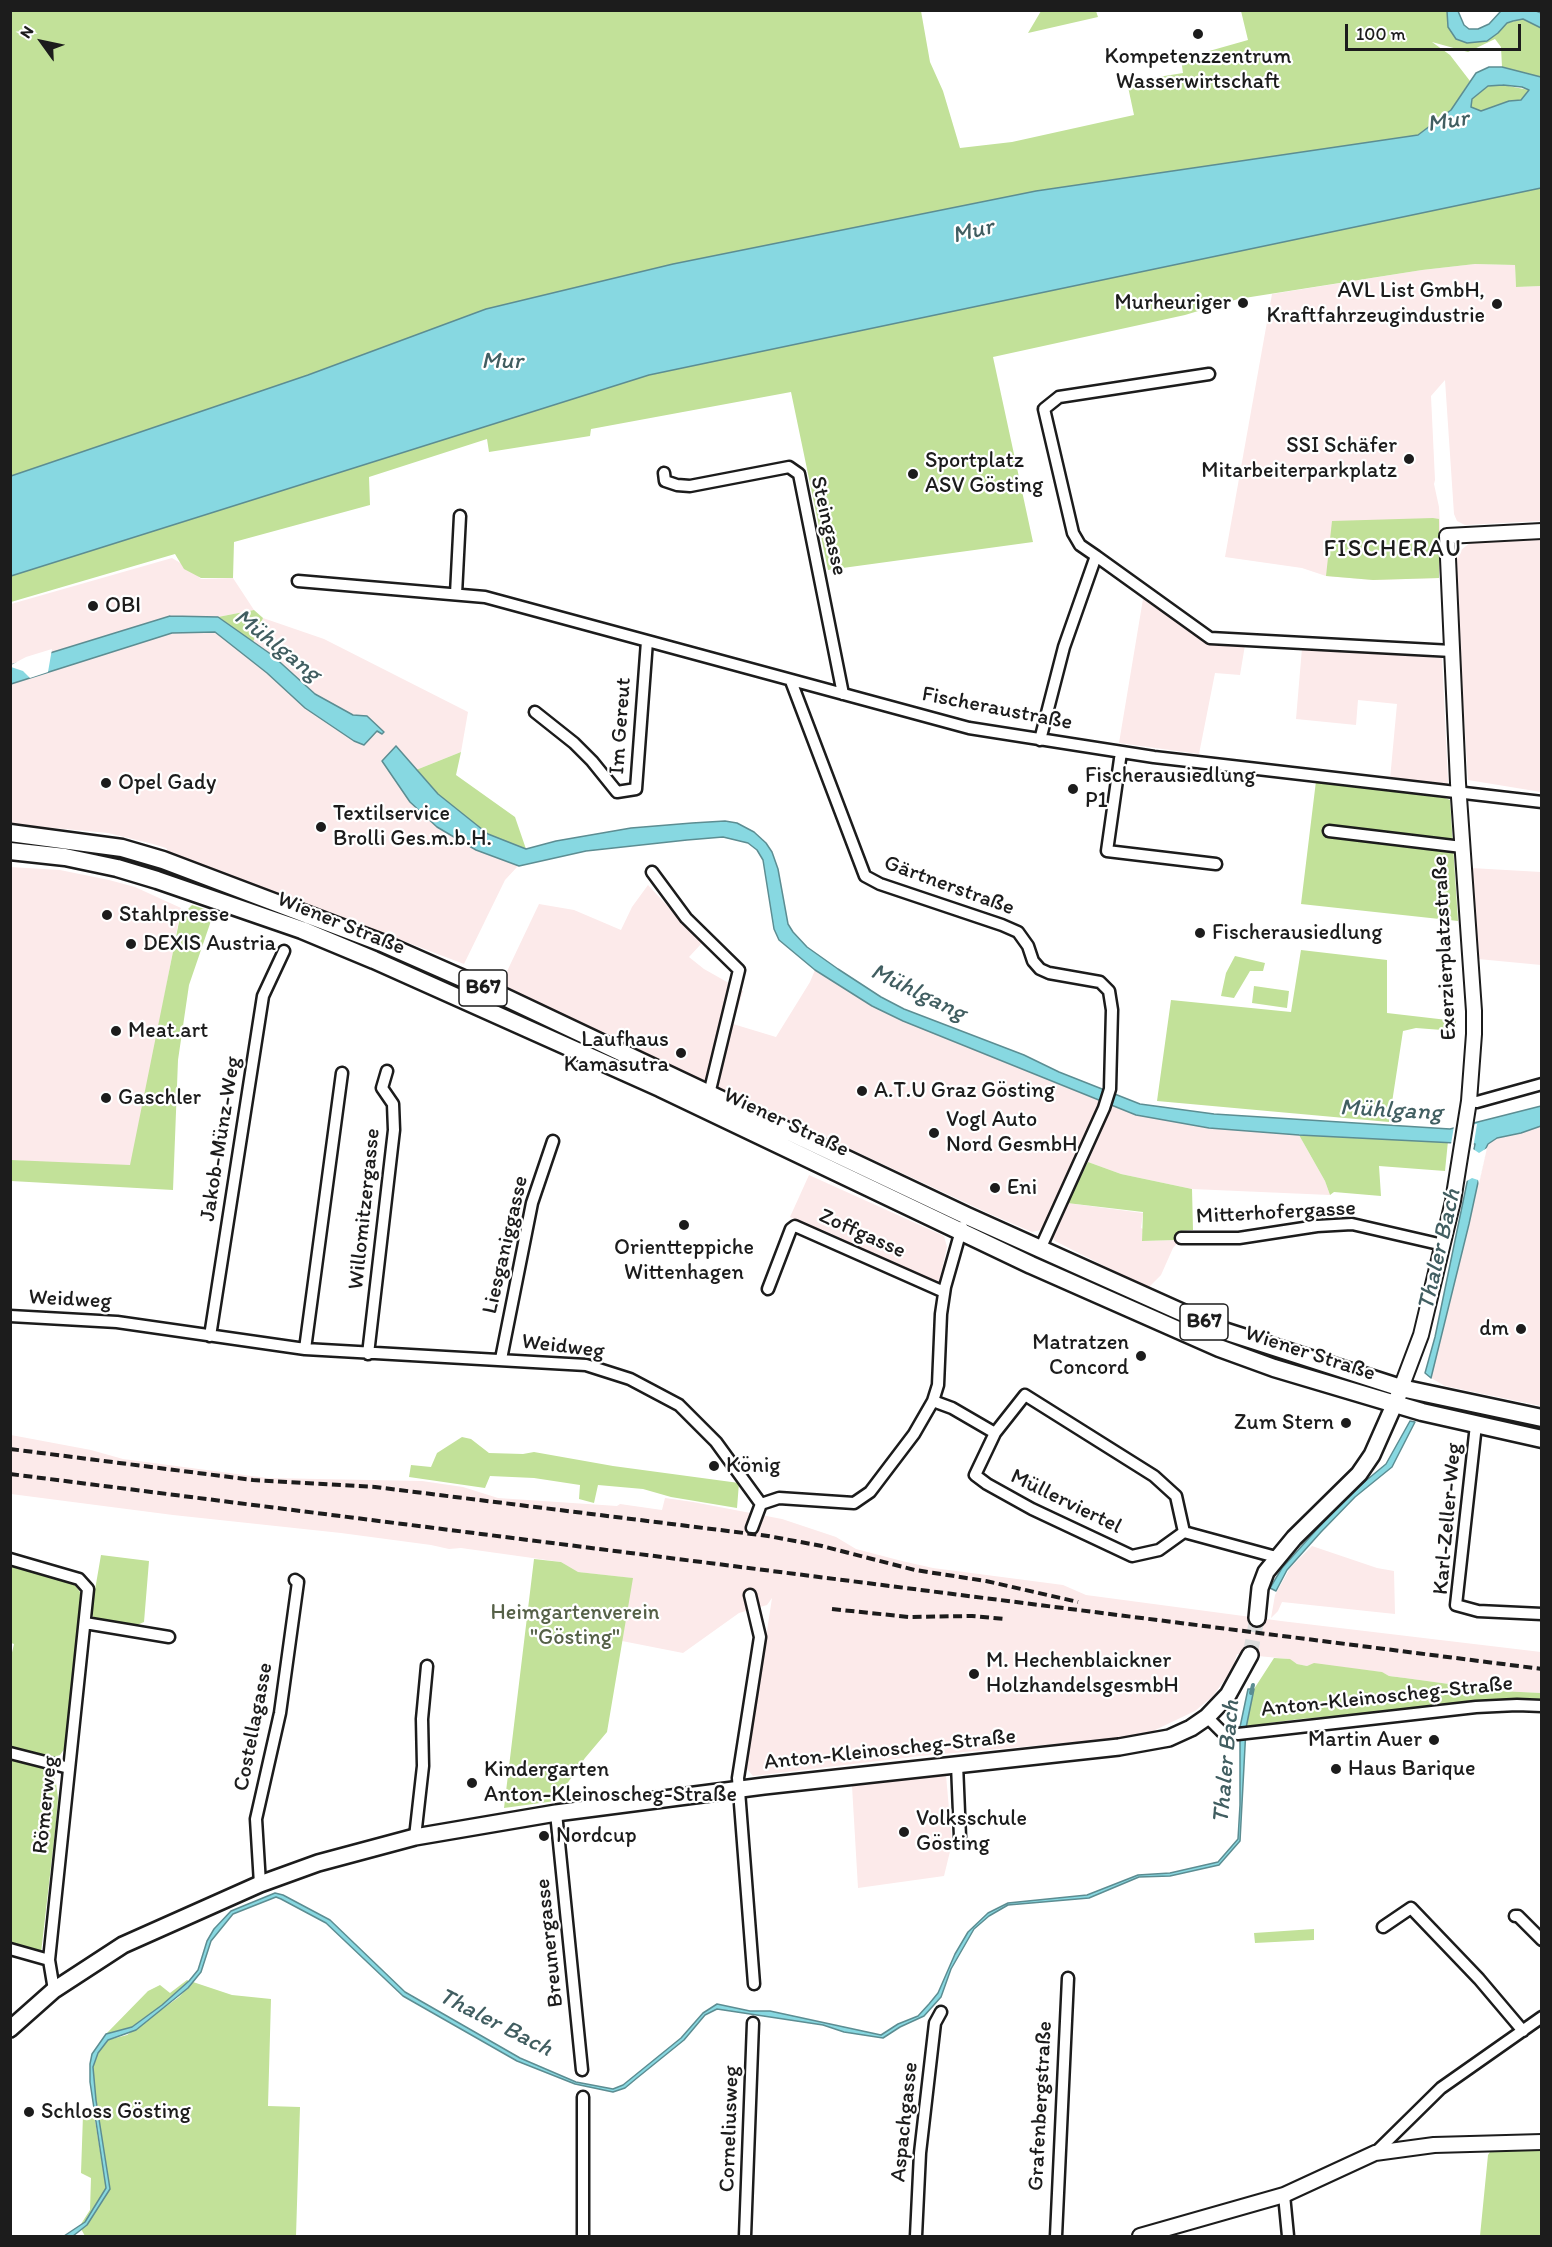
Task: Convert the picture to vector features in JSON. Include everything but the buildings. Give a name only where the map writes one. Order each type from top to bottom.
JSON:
[{"type":"main road","name":"Wiener Straße","points":[[10,833],[122,848],[163,860],[309,914],[437,967],[709,1094],[1137,1312],[1219,1348],[1274,1368],[1395,1404],[1542,1439]]},
{"type":"main road","name":"Wiener Straße","points":[[10,850],[65,857],[117,868],[302,930],[964,1223],[1041,1247],[1221,1330],[1401,1388],[1542,1418]]},
{"type":"main road","name":"Exerzierplatzstraße","points":[[1257,1618],[1260,1588],[1266,1572],[1276,1557],[1359,1474],[1372,1455],[1401,1388]]},
{"type":"main road","points":[[1213,1712],[1228,1695],[1250,1655]]},
{"type":"main road","name":"Anton-Kleinoscheg-Straße","points":[[10,2029],[54,1990],[123,1945],[260,1884],[318,1863],[415,1837],[556,1813],[957,1764],[1119,1747],[1169,1738],[1191,1728],[1213,1712]]},
{"type":"street","points":[[1209,374],[1059,397],[1044,409],[1073,533],[1080,545],[1210,638],[1452,651]]},
{"type":"street","name":"Steingasse","points":[[664,473],[665,481],[690,486],[789,467],[799,474],[843,694]]},
{"type":"street","points":[[456,594],[459,516]]},
{"type":"street","name":"Exerzierplatzstraße","points":[[1401,1388],[1421,1335],[1443,1245],[1466,1125],[1474,1011],[1462,847],[1446,536],[1542,531]]},
{"type":"street","points":[[1040,740],[1064,647],[1096,556]]},
{"type":"street","name":"Fischeraustraße","points":[[298,581],[485,597],[969,728],[1121,752],[1542,802]]},
{"type":"street","name":"Im Gereut","points":[[535,712],[574,743],[617,792],[636,789],[647,641]]},
{"type":"street","name":"Gärtnerstraße","points":[[791,681],[865,876],[880,884],[1018,932],[1028,946],[1036,966],[1040,969],[1048,973],[1090,979],[1105,985],[1109,992],[1112,1010],[1110,1089],[1104,1108],[1041,1247]]},
{"type":"street","points":[[1121,752],[1107,850],[1216,864]]},
{"type":"street","points":[[1329,831],[1462,847]]},
{"type":"street","points":[[652,872],[686,918],[741,966],[709,1094]]},
{"type":"street","name":"Jakob-Münz-Weg","points":[[210,1336],[263,996],[284,951]]},
{"type":"street","name":"Willomitzergasse","points":[[368,1354],[394,1130],[393,1104],[382,1088],[387,1071]]},
{"type":"street","points":[[305,1349],[342,1073]]},
{"type":"street","points":[[1469,1101],[1477,1102],[1542,1084]]},
{"type":"street","name":"Liesganiggasse","points":[[501,1359],[532,1203],[553,1141]]},
{"type":"street","points":[[752,1528],[761,1503],[779,1498],[854,1503],[870,1492],[914,1434],[933,1401],[938,1385],[944,1292],[964,1223]]},
{"type":"street","name":"Mitterhofergasse","points":[[1181,1238],[1239,1238],[1317,1226],[1352,1224],[1443,1245]]},
{"type":"street","name":"Zoffgasse","points":[[768,1289],[791,1229],[795,1226],[944,1292]]},
{"type":"street","name":"Weidweg","points":[[10,1316],[117,1322],[305,1349],[586,1365],[630,1379],[680,1405],[716,1442],[761,1503]]},
{"type":"street","name":"Müllerviertel","points":[[1025,1395],[1154,1476],[1176,1496],[1184,1532],[1159,1550],[1132,1556],[1032,1509],[975,1475],[995,1433],[1025,1395]]},
{"type":"street","points":[[933,1401],[952,1408],[995,1433]]},
{"type":"street","name":"Karl-Zeller-Weg","points":[[1476,1425],[1456,1605],[1478,1611],[1542,1614]]},
{"type":"street","points":[[1184,1532],[1276,1557]]},
{"type":"street","name":"Römerweg","points":[[10,1559],[79,1579],[88,1589],[49,1960],[54,1990]]},
{"type":"street","name":"Costellagasse","points":[[260,1884],[256,1819],[280,1713],[298,1582],[295,1580]]},
{"type":"street","points":[[750,1595],[760,1637],[738,1778],[754,1984]]},
{"type":"street","points":[[86,1623],[169,1637]]},
{"type":"street","points":[[415,1837],[423,1766],[422,1719],[427,1666]]},
{"type":"street","name":"Anton-Kleinoscheg-Straße","points":[[1213,1712],[1222,1732],[1244,1734],[1466,1708],[1542,1706]]},
{"type":"street","points":[[10,1753],[69,1768]]},
{"type":"street","points":[[957,1764],[960,1837]]},
{"type":"street","name":"Breunergasse","points":[[556,1813],[582,2070]]},
{"type":"street","points":[[1383,1928],[1411,1908],[1479,1979],[1523,2031]]},
{"type":"street","points":[[1515,1916],[1518,1916],[1542,1940]]},
{"type":"street","points":[[10,1949],[49,1960]]},
{"type":"street","name":"Grafenbergstraße","points":[[1056,2236],[1068,1978]]},
{"type":"street","name":"Aspachgasse","points":[[916,2236],[921,2141],[935,2023],[941,2012]]},
{"type":"street","points":[[1375,2153],[1441,2088],[1542,2017]]},
{"type":"street","name":"Corneliusweg","points":[[745,2236],[753,2023]]},
{"type":"street","points":[[583,2097],[583,2236]]},
{"type":"street","points":[[1140,2236],[1284,2195],[1375,2153],[1434,2145],[1542,2142]]},
{"type":"street","points":[[1284,2195],[1288,2236]]},
{"type":"shaded area","points":[[1475,264],[1515,265],[1516,287],[1541,286],[1541,521],[1465,525],[1457,521],[1454,514],[1445,380],[1431,396],[1434,484],[1439,507],[1441,544],[1439,578],[1373,580],[1326,576],[1302,568],[1225,557],[1272,294],[1422,270]]},
{"type":"shaded area","points":[[1541,539],[1541,792],[1468,780],[1454,556],[1472,541]]},
{"type":"shaded area","points":[[172,558],[189,568],[201,579],[233,578],[254,610],[218,617],[170,616],[11,665],[11,604]]},
{"type":"shaded area","points":[[1143,599],[1204,640],[1245,645],[1240,675],[1215,673],[1199,754],[1119,743]]},
{"type":"shaded area","points":[[263,618],[324,639],[468,712],[461,752],[416,770],[476,850],[518,866],[505,880],[464,964],[169,852],[166,848],[108,833],[11,824],[11,684],[172,633],[215,632],[267,673],[305,708],[354,740],[353,715],[315,694],[272,655],[253,642]]},
{"type":"shaded area","points":[[1302,648],[1442,658],[1448,781],[1445,798],[1389,790],[1397,704],[1358,700],[1356,725],[1296,719]]},
{"type":"shaded area","points":[[10,867],[60,870],[109,880],[135,887],[181,908],[132,1169],[11,1160]]},
{"type":"shaded area","points":[[1471,868],[1541,872],[1541,965],[1478,959]]},
{"type":"shaded area","points":[[648,885],[702,943],[689,957],[704,969],[743,991],[733,1024],[776,1037],[815,970],[872,1006],[903,1021],[1100,1101],[1088,1136],[1045,1229],[1032,1232],[990,1214],[500,986],[539,904],[574,910],[621,930],[632,907]]},
{"type":"shaded area","points":[[1112,1105],[1208,1128],[1299,1135],[1325,1181],[1330,1195],[1192,1189],[1121,1174],[1088,1162]]},
{"type":"shaded area","points":[[1541,1126],[1541,1406],[1445,1386],[1431,1378],[1485,1150],[1488,1144],[1497,1138]]},
{"type":"shaded area","points":[[809,1175],[944,1236],[947,1247],[939,1282],[931,1284],[790,1217]]},
{"type":"shaded area","points":[[1067,1203],[1143,1213],[1142,1241],[1180,1240],[1173,1248],[1161,1275],[1148,1288],[1055,1241],[1054,1230]]},
{"type":"shaded area","points":[[11,1435],[91,1450],[123,1459],[267,1478],[422,1481],[463,1487],[498,1498],[617,1506],[620,1504],[662,1510],[665,1498],[693,1502],[782,1519],[836,1537],[856,1549],[933,1568],[1063,1585],[1086,1595],[1541,1652],[1541,1693],[1500,1691],[1389,1676],[1381,1672],[1315,1664],[1307,1666],[1289,1659],[1237,1654],[1233,1668],[1213,1696],[1195,1711],[1153,1731],[1122,1738],[920,1756],[753,1776],[746,1768],[772,1598],[767,1605],[739,1613],[683,1653],[622,1641],[632,1578],[577,1572],[561,1562],[461,1548],[449,1549],[341,1533],[173,1515],[11,1494]]},
{"type":"shaded area","points":[[1312,1546],[1377,1568],[1394,1571],[1395,1614],[1282,1602],[1278,1611],[1271,1618],[1275,1595],[1290,1568]]},
{"type":"shaded area","name":"Volksschule Gösting","points":[[946,1775],[952,1843],[944,1876],[858,1888],[852,1786]]},
{"type":"green space","points":[[10,11],[921,11],[930,62],[943,91],[960,148],[1012,142],[1134,115],[1127,82],[1183,73],[1181,59],[1248,40],[1241,11],[1447,11],[1448,27],[1498,33],[1507,23],[1523,19],[1541,28],[1542,77],[1502,67],[1501,47],[1495,39],[1468,52],[1432,42],[1450,55],[1470,81],[1451,110],[1418,135],[1036,191],[673,264],[486,309],[308,375],[11,476]]},
{"type":"green space","points":[[1041,11],[1096,11],[1098,17],[1028,33]]},
{"type":"green space","points":[[1503,85],[1529,90],[1521,100],[1509,101],[1481,111],[1471,107],[1472,99],[1488,86]]},
{"type":"green space","points":[[1541,188],[1541,286],[1516,287],[1515,265],[1475,264],[1422,270],[1238,299],[1185,315],[993,357],[1033,542],[828,570],[791,392],[591,429],[590,436],[489,452],[487,439],[369,477],[370,505],[234,542],[233,578],[201,578],[184,569],[175,554],[11,602],[11,576],[649,375]]},
{"type":"green space","points":[[1439,519],[1439,578],[1373,580],[1326,576],[1332,521]]},
{"type":"green space","points":[[254,610],[263,618],[253,642],[218,617]]},
{"type":"green space","points":[[461,752],[456,775],[515,817],[526,849],[488,834],[438,794],[416,770]]},
{"type":"green space","points":[[1316,781],[1450,800],[1458,921],[1301,904]]},
{"type":"green space","points":[[192,905],[214,912],[189,985],[178,1060],[173,1190],[11,1181],[11,1160],[130,1165],[180,917]]},
{"type":"green space","points":[[1301,950],[1387,960],[1387,1013],[1456,1021],[1455,1031],[1416,1028],[1403,1031],[1389,1122],[1157,1101],[1171,1000],[1291,1012]]},
{"type":"green space","points":[[1235,956],[1265,963],[1263,971],[1250,971],[1234,998],[1221,996],[1226,973]]},
{"type":"green space","points":[[1254,986],[1289,991],[1287,1008],[1252,1003]]},
{"type":"green space","points":[[1299,1135],[1448,1141],[1445,1171],[1379,1166],[1381,1196],[1334,1192],[1330,1195],[1325,1181]]},
{"type":"green space","points":[[1088,1162],[1121,1174],[1192,1189],[1193,1230],[1178,1231],[1176,1240],[1142,1241],[1143,1212],[1067,1203]]},
{"type":"green space","points":[[462,1437],[471,1439],[489,1453],[534,1452],[613,1466],[739,1483],[737,1508],[671,1497],[643,1489],[598,1485],[594,1503],[579,1499],[580,1485],[534,1478],[490,1476],[485,1488],[409,1477],[411,1465],[431,1467],[437,1453]]},
{"type":"green space","points":[[101,1555],[149,1561],[144,1622],[132,1627],[94,1618],[91,1613]]},
{"type":"green space","name":"Heimgartenverein \"Gösting\"","points":[[534,1559],[561,1562],[578,1572],[633,1578],[607,1732],[585,1758],[555,1801],[504,1808]]},
{"type":"green space","points":[[11,1565],[64,1578],[75,1585],[82,1595],[65,1748],[60,1755],[51,1759],[11,1747],[10,1661],[14,1644],[11,1643]]},
{"type":"green space","points":[[1274,1658],[1290,1659],[1297,1664],[1307,1666],[1314,1663],[1500,1691],[1541,1693],[1541,1699],[1470,1701],[1409,1710],[1300,1719],[1269,1723],[1269,1727],[1246,1728],[1254,1689]]},
{"type":"green space","points":[[10,1760],[52,1771],[56,1783],[58,1798],[56,1823],[41,1953],[11,1945]]},
{"type":"green space","points":[[1314,1929],[1314,1940],[1255,1943],[1254,1933]]},
{"type":"green space","name":"Schloss Gösting","points":[[187,1980],[189,1981],[162,2005],[132,2027],[106,2034],[148,1991],[160,1985],[170,1993]]},
{"type":"green space","name":"Schloss Gösting","points":[[193,1982],[232,1995],[271,1999],[268,2106],[300,2107],[296,2236],[85,2236],[81,2229],[87,2225],[110,2188],[93,2067],[98,2053],[108,2040],[127,2035],[179,1997]]},
{"type":"green space","name":"Schloss Gösting","points":[[93,2108],[106,2188],[85,2222],[81,2224],[90,2210],[91,2178],[81,2173],[83,2115]]},
{"type":"green space","points":[[1541,2149],[1541,2236],[1480,2236],[1488,2155],[1490,2152]]},
{"type":"water","points":[[1447,11],[1458,11],[1464,25],[1469,29],[1478,29],[1489,24],[1501,11],[1536,11],[1541,13],[1541,28],[1523,19],[1513,21],[1507,23],[1487,41],[1467,43],[1456,39],[1448,27]]},
{"type":"water","name":"Mur","points":[[1489,67],[1502,67],[1541,77],[1541,188],[649,375],[11,576],[11,476],[308,375],[486,309],[673,264],[1036,191],[1418,135],[1451,110],[1476,73]],"holes":[[[1488,86],[1522,87],[1529,90],[1521,100],[1509,101],[1481,111],[1471,107],[1472,99]]]},
{"type":"water","points":[[170,616],[218,617],[272,655],[315,694],[353,715],[367,716],[384,732],[382,734],[377,731],[364,745],[354,741],[305,708],[267,673],[215,632],[172,633],[11,684],[11,665]]},
{"type":"water","name":"Mühlgang","points":[[396,746],[438,794],[488,834],[526,849],[556,841],[631,828],[725,821],[737,823],[754,832],[772,852],[778,869],[788,924],[793,932],[807,947],[838,969],[904,1009],[1024,1055],[1059,1072],[1140,1104],[1214,1114],[1450,1129],[1541,1106],[1541,1126],[1497,1138],[1488,1144],[1485,1150],[1431,1378],[1425,1373],[1435,1337],[1475,1144],[1209,1128],[1136,1115],[903,1021],[872,1006],[815,970],[779,940],[774,929],[763,860],[757,850],[748,843],[723,837],[687,840],[586,851],[519,866],[476,850],[437,827],[410,802],[382,761]]},
{"type":"water","points":[[1410,1421],[1415,1422],[1392,1467],[1355,1497],[1321,1532],[1287,1570],[1276,1591],[1270,1588],[1282,1568],[1318,1528],[1351,1493],[1386,1464]]},
{"type":"water","name":"Thaler Bach","points":[[1248,1689],[1254,1689],[1246,1728],[1240,1841],[1219,1865],[1170,1876],[1139,1877],[1089,1898],[1008,1905],[989,1916],[974,1929],[951,1969],[941,1997],[924,2016],[883,2038],[844,2032],[823,2025],[717,2009],[705,2015],[684,2040],[625,2088],[613,2092],[575,2084],[517,2061],[403,1996],[326,1923],[281,1899],[276,1897],[233,1914],[211,1941],[201,1972],[188,1988],[136,2030],[108,2040],[98,2053],[93,2067],[110,2189],[87,2225],[73,2236],[64,2236],[85,2222],[106,2188],[90,2082],[92,2054],[106,2034],[132,2027],[189,1981],[198,1970],[207,1941],[214,1929],[231,1911],[275,1893],[283,1895],[330,1920],[405,1992],[520,2058],[576,2082],[613,2089],[623,2085],[681,2038],[703,2013],[717,2004],[750,2011],[770,2011],[881,2035],[898,2024],[918,2016],[929,2004],[938,1993],[955,1954],[968,1932],[988,1913],[1008,1903],[1087,1895],[1138,1875],[1170,1873],[1218,1862],[1238,1839],[1240,1727]]},
{"type":"pier","points":[[52,649],[48,672],[30,678],[23,671],[11,667],[26,657]]},
{"type":"pier","points":[[1477,1124],[1473,1149],[1479,1153],[1487,1148],[1479,1184],[1478,1180],[1472,1178],[1465,1182],[1472,1147],[1451,1144],[1454,1126]]},
{"type":"waterway","name":"Thaler Bach","points":[[1251,1693],[1253,1685]]},
{"type":"tunnel","points":[[1250,1655],[1257,1618]]},
{"type":"railway","points":[[10,1449],[253,1480],[375,1487],[768,1536],[822,1546],[915,1570],[986,1581],[1078,1602]]},
{"type":"railway","points":[[10,1474],[1542,1669]]},
{"type":"railway","points":[[832,1609],[909,1617],[972,1616],[1005,1619]]},
{"type":"place","name":"Kompetenzzentrum Wasserwirtschaft","points":[[1198,34]]},
{"type":"place","name":"Murheuriger","points":[[1243,303]]},
{"type":"place","name":"AVL List GmbH, Kraftfahrzeugindustrie","points":[[1497,304]]},
{"type":"place","name":"SSI Schäfer Mitarbeiterparkplatz","points":[[1409,459]]},
{"type":"place","name":"Sportplatz ASV Gösting","points":[[913,474]]},
{"type":"place","name":"OBI","points":[[93,606]]},
{"type":"place","name":"Opel Gady","points":[[106,783]]},
{"type":"place","name":"Fischerausiedlung P1","points":[[1073,789]]},
{"type":"place","name":"Textilservice Brolli Ges.m.b.H.","points":[[321,827]]},
{"type":"place","name":"Stahlpresse","points":[[107,915]]},
{"type":"place","name":"Fischerausiedlung","points":[[1200,933]]},
{"type":"place","name":"DEXIS Austria","points":[[131,944]]},
{"type":"place","name":"Meat.art","points":[[116,1031]]},
{"type":"place","name":"Laufhaus Kamasutra","points":[[681,1053]]},
{"type":"place","name":"A.T.U Graz Gösting","points":[[862,1091]]},
{"type":"place","name":"Gaschler","points":[[106,1098]]},
{"type":"place","name":"Vogl Auto Nord GesmbH","points":[[934,1133]]},
{"type":"place","name":"Eni","points":[[995,1188]]},
{"type":"place","name":"Orientteppiche Wittenhagen","points":[[684,1225]]},
{"type":"place","name":"dm","points":[[1521,1329]]},
{"type":"place","name":"Matratzen Concord","points":[[1141,1356]]},
{"type":"place","name":"Zum Stern","points":[[1346,1423]]},
{"type":"place","name":"König","points":[[714,1466]]},
{"type":"place","name":"M. Hechenblaickner HolzhandelsgesmbH","points":[[974,1674]]},
{"type":"place","name":"Martin Auer","points":[[1434,1740]]},
{"type":"place","name":"Haus Barique","points":[[1336,1769]]},
{"type":"place","name":"Kindergarten Anton-Kleinoscheg-Straße","points":[[472,1783]]},
{"type":"place","name":"Volksschule Gösting","points":[[904,1832]]},
{"type":"place","name":"Nordcup","points":[[544,1836]]},
{"type":"place","name":"Schloss Gösting","points":[[29,2112]]},
{"type":"district","name":"FISCHERAU","points":[[1393,550]]}]
